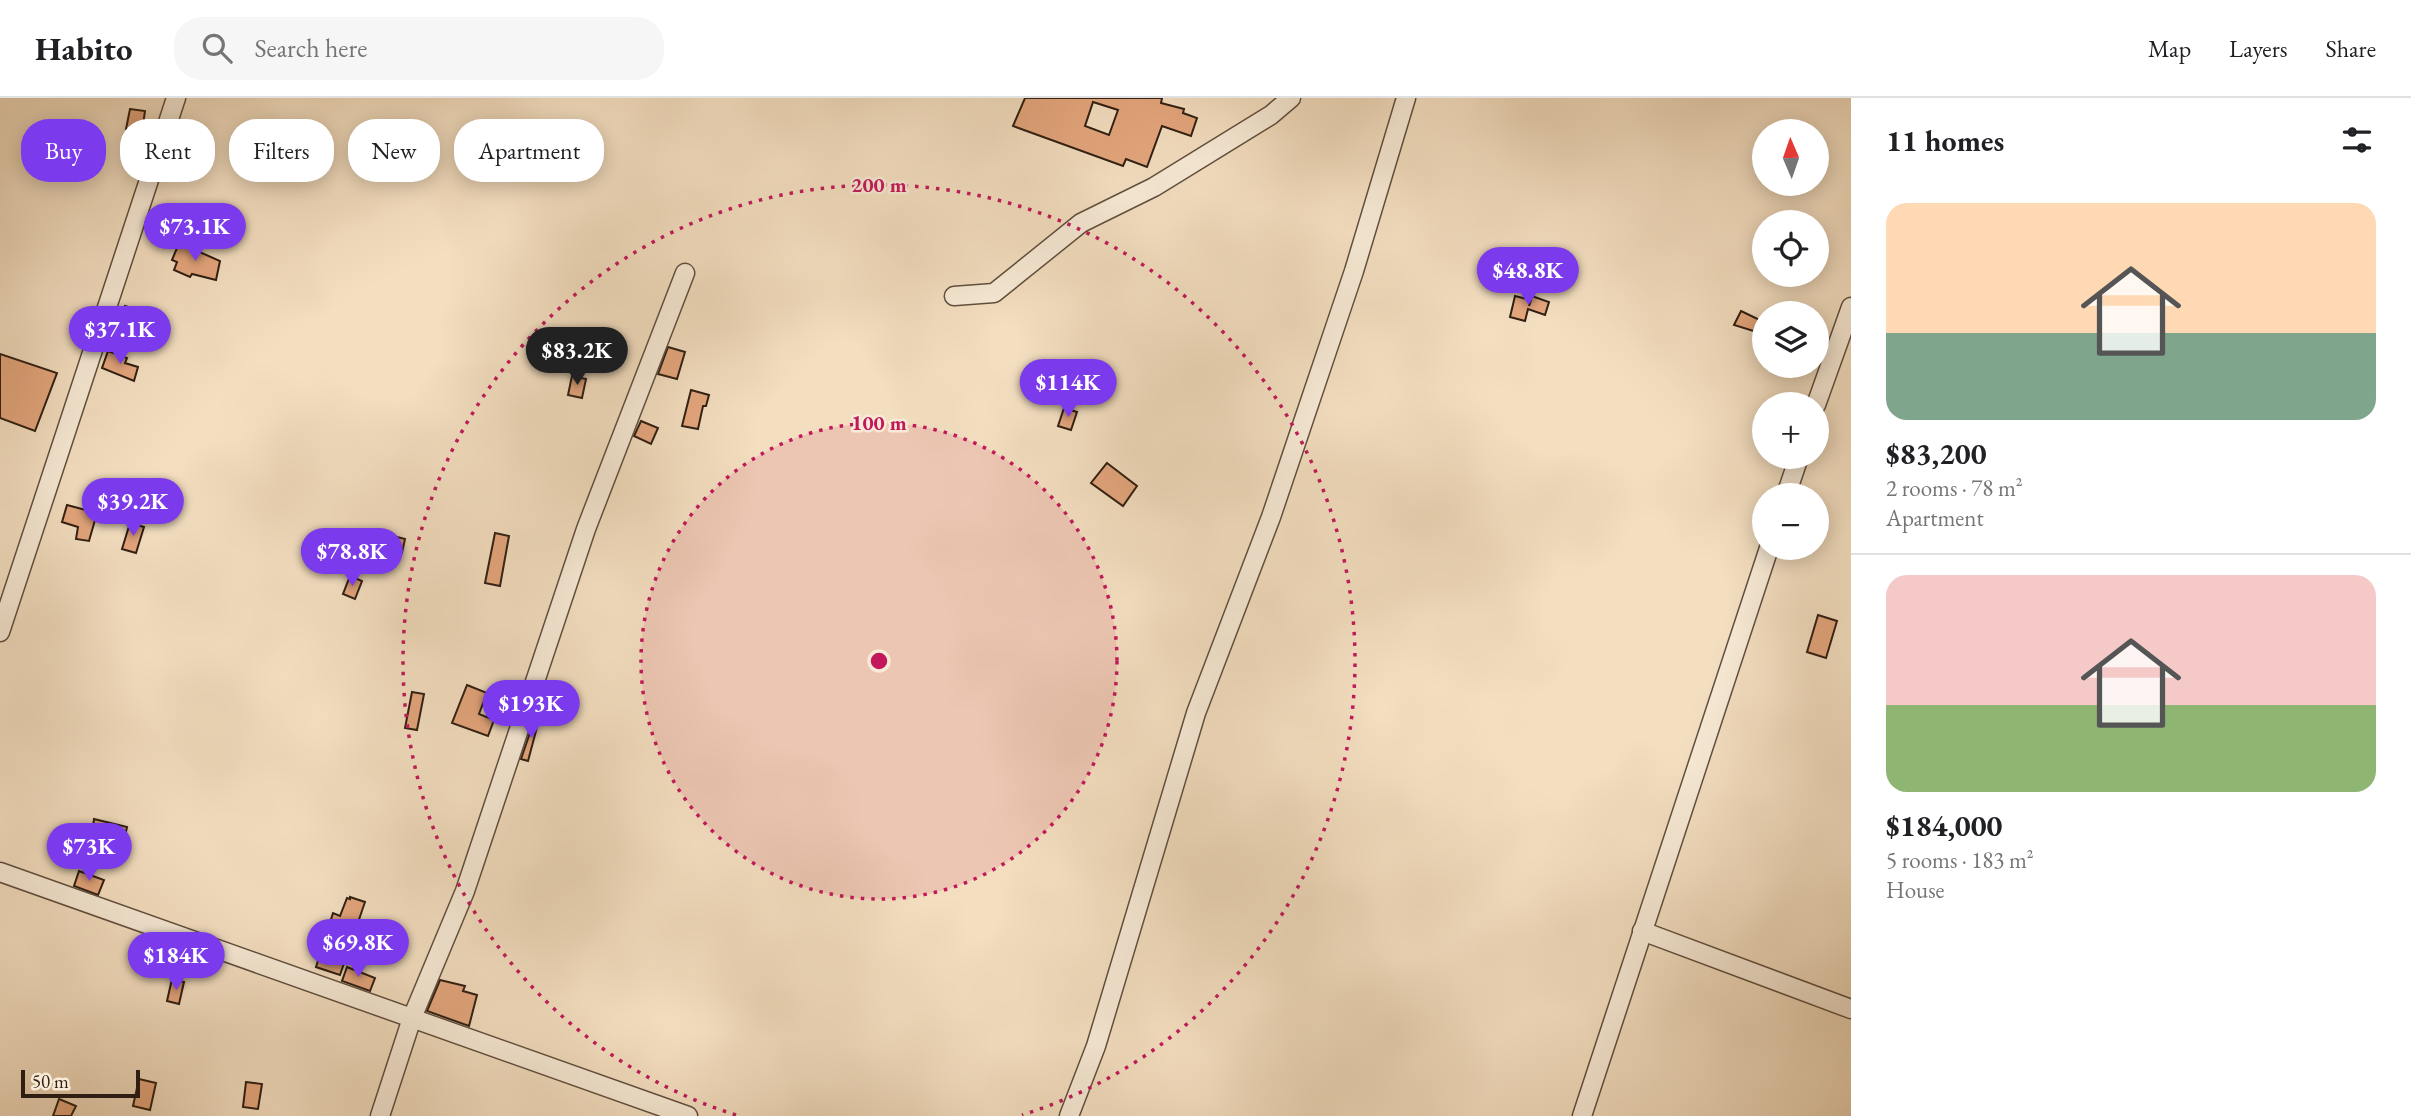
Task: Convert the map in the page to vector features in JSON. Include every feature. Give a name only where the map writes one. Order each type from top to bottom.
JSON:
[{"type":"street","points":[[0,632],[176,98]]},
{"type":"street","points":[[954,296],[994,293],[1081,223],[1154,187],[1271,115],[1290,98]]},
{"type":"street","points":[[1069,1116],[1096,1046],[1196,713],[1271,517],[1354,271],[1406,98]]},
{"type":"street","points":[[380,1116],[412,1018],[465,891],[586,529],[685,273]]},
{"type":"street","points":[[1821,392],[1851,307]]},
{"type":"street","points":[[1583,1116],[1765,560]]},
{"type":"street","points":[[0,872],[688,1116]]},
{"type":"street","points":[[1642,932],[1851,1009]]},
{"type":"building","points":[[1025,98],[1162,98],[1161,103],[1184,109],[1183,113],[1197,118],[1191,136],[1162,126],[1147,167],[1126,159],[1123,166],[1013,126]],"holes":[[[1093,102],[1118,110],[1109,135],[1085,126]]]},
{"type":"building","points":[[130,109],[145,111],[144,119],[128,119]]},
{"type":"building","points":[[179,243],[220,261],[216,280],[192,274],[190,277],[174,270],[177,262],[172,260]]},
{"type":"building","points":[[1515,296],[1531,300],[1532,296],[1549,302],[1545,315],[1528,309],[1525,321],[1510,317]]},
{"type":"building","points":[[125,306],[141,311],[134,332],[118,327]]},
{"type":"building","points":[[1741,311],[1752,316],[1752,331],[1734,325]]},
{"type":"building","points":[[668,347],[685,352],[677,379],[658,374]]},
{"type":"building","points":[[108,351],[127,358],[125,363],[138,367],[134,381],[102,368]]},
{"type":"building","points":[[0,354],[57,373],[35,431],[0,418]]},
{"type":"building","points":[[572,376],[586,379],[582,398],[568,395]]},
{"type":"building","points":[[691,390],[709,395],[706,406],[703,406],[698,429],[682,426]]},
{"type":"building","points":[[1064,408],[1077,412],[1071,430],[1058,426]]},
{"type":"building","points":[[641,421],[658,428],[651,444],[634,436]]},
{"type":"building","points":[[1107,463],[1137,486],[1123,506],[1091,483]]},
{"type":"building","points":[[67,505],[97,513],[89,541],[76,539],[78,527],[62,522]]},
{"type":"building","points":[[130,523],[144,527],[136,553],[122,549]]},
{"type":"building","points":[[495,533],[509,536],[500,586],[485,583]]},
{"type":"building","points":[[385,534],[405,539],[402,553],[380,545]]},
{"type":"building","points":[[350,576],[362,581],[355,599],[343,594]]},
{"type":"building","points":[[1818,615],[1837,621],[1826,658],[1807,652]]},
{"type":"building","points":[[467,685],[487,693],[479,714],[494,720],[488,736],[452,723]]},
{"type":"building","points":[[412,692],[424,694],[417,730],[405,728]]},
{"type":"building","points":[[536,715],[540,716],[528,761],[521,759]]},
{"type":"building","points":[[94,819],[127,827],[124,841],[92,834]]},
{"type":"building","points":[[83,833],[94,836],[88,857],[76,854]]},
{"type":"building","points":[[79,871],[104,880],[98,895],[74,886]]},
{"type":"building","points":[[347,898],[365,902],[340,975],[316,967],[333,913],[340,916]]},
{"type":"building","points":[[347,967],[375,978],[370,991],[342,981]]},
{"type":"building","points":[[172,979],[184,982],[179,1004],[167,1001]]},
{"type":"building","points":[[440,980],[465,986],[463,991],[477,995],[469,1026],[427,1011]]},
{"type":"building","points":[[139,1079],[156,1083],[150,1110],[133,1106]]},
{"type":"building","points":[[246,1082],[262,1084],[258,1109],[243,1107]]},
{"type":"building","points":[[59,1099],[76,1106],[71,1116],[53,1116]]}]
